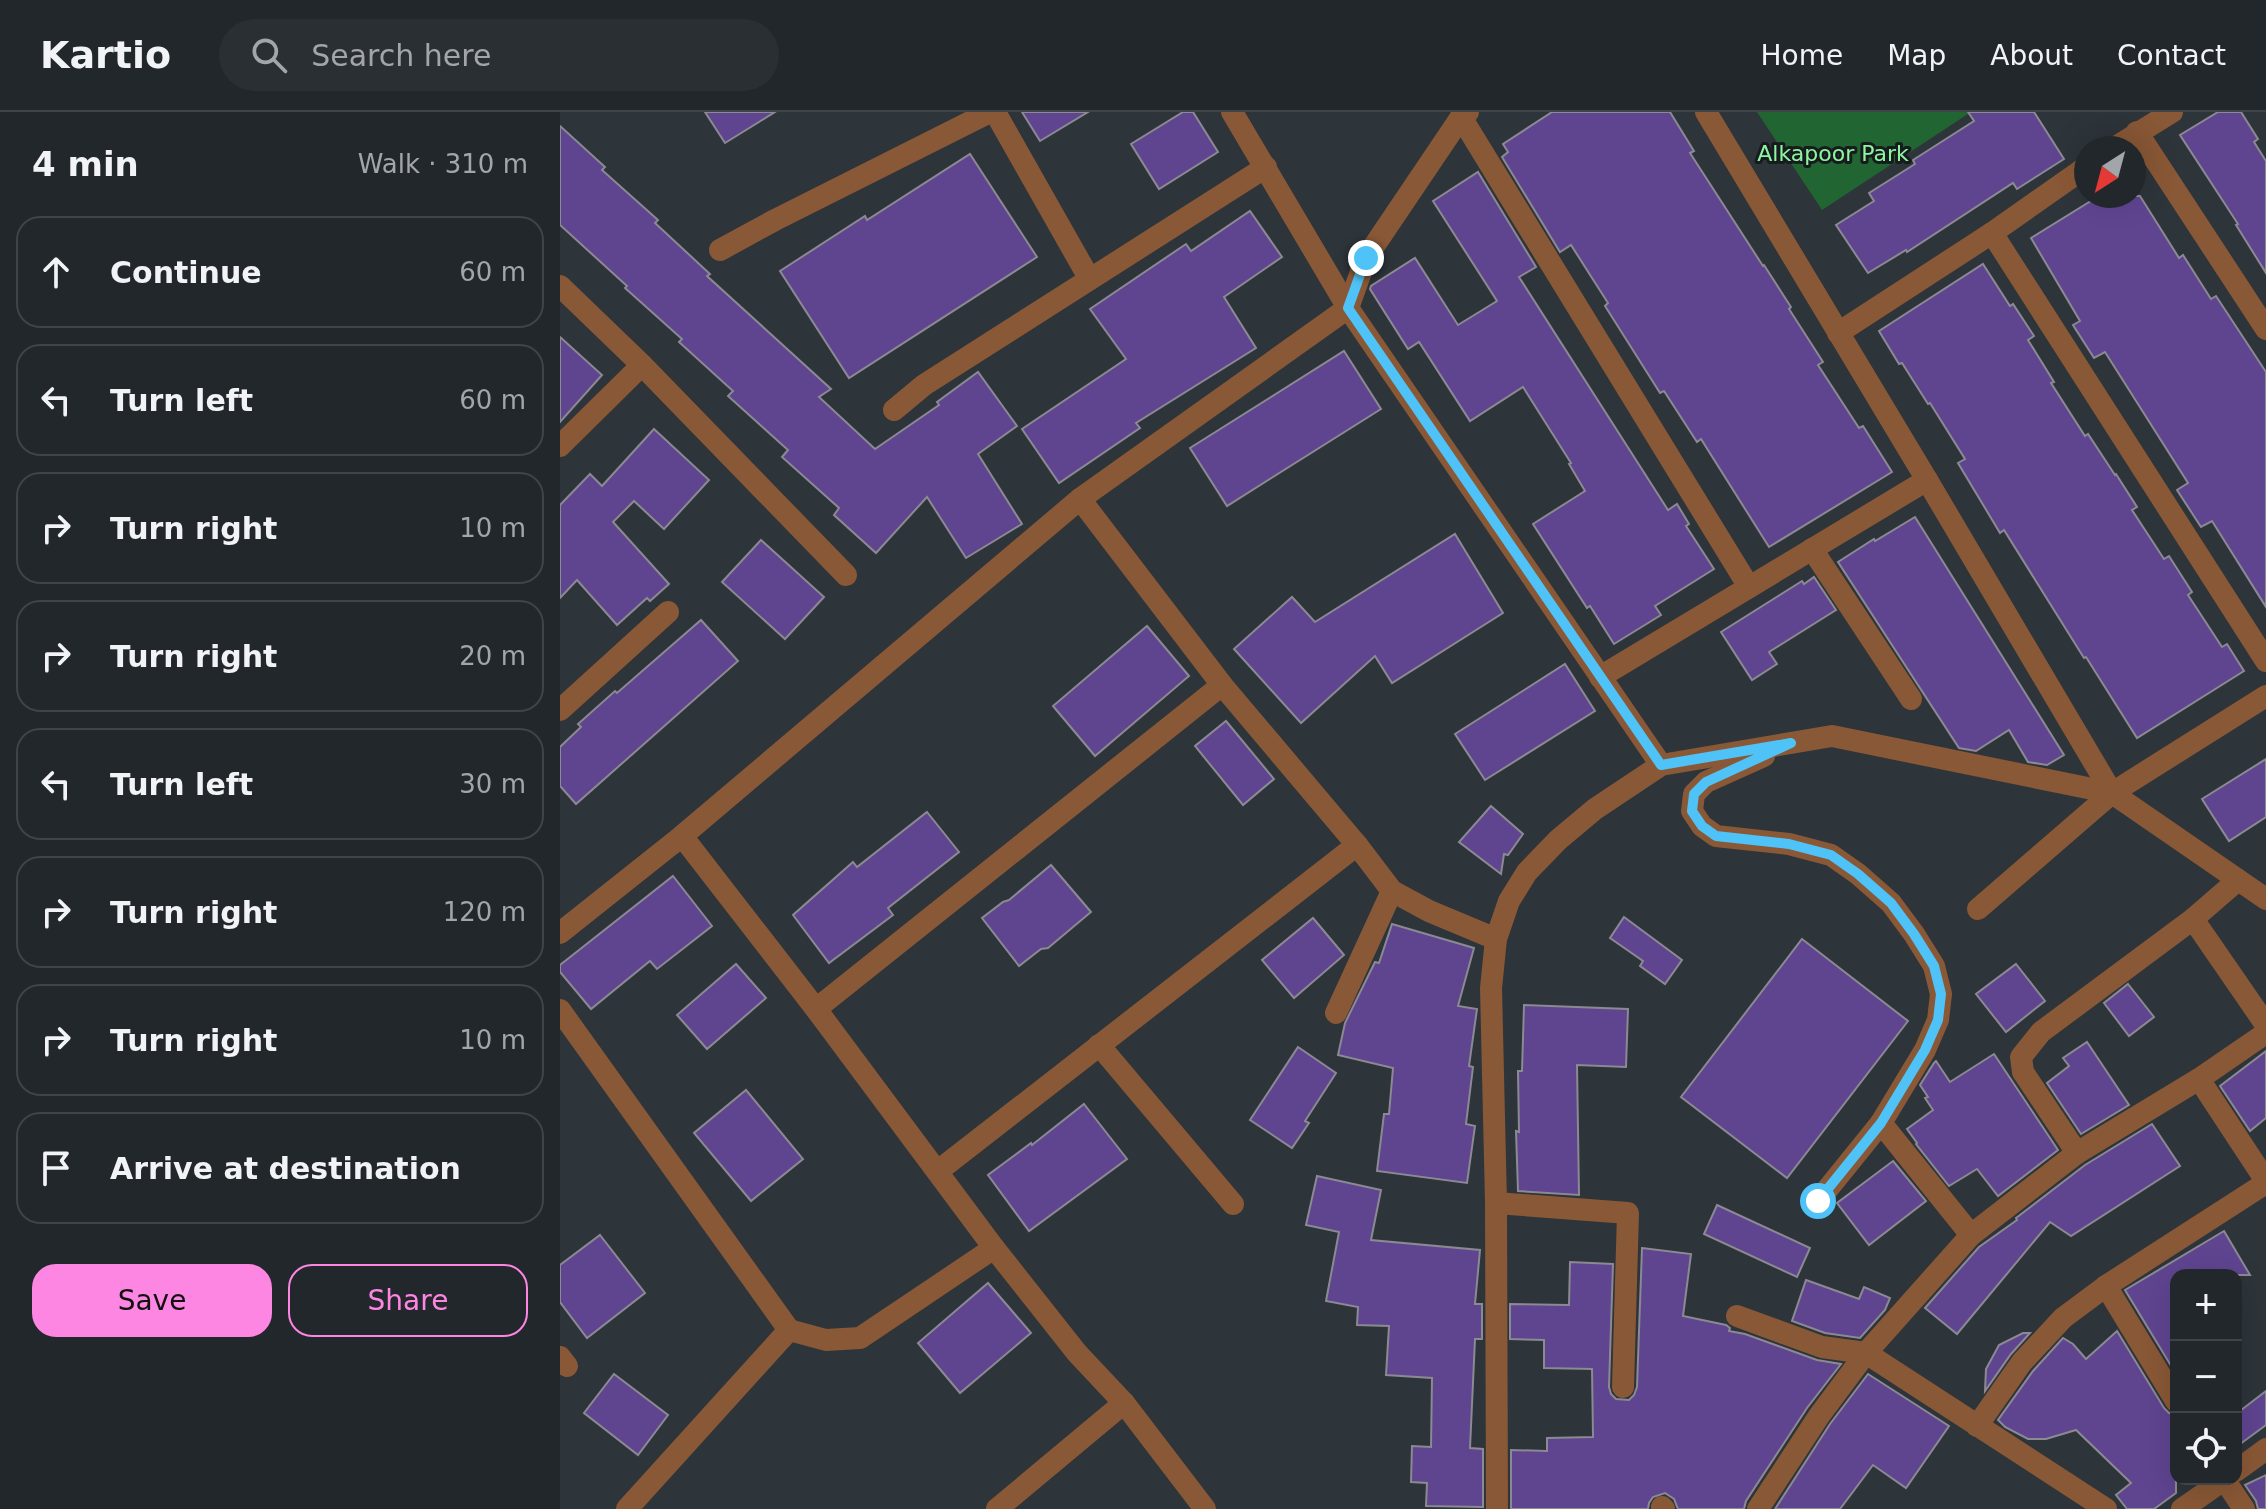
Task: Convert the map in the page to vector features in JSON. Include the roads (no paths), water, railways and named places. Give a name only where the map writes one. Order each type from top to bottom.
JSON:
[{"type":"street","points":[[720,250],[992,112],[1089,278]]},
{"type":"street","points":[[1232,112],[1348,308],[1661,765]]},
{"type":"street","points":[[1706,112],[2112,793]]},
{"type":"street","points":[[2131,136],[2172,112]]},
{"type":"street","points":[[560,933],[682,836],[1080,499],[1348,308],[1366,258],[1465,114],[1749,587]]},
{"type":"street","points":[[2137,132],[2266,329]]},
{"type":"street","points":[[894,410],[924,385],[1266,167]]},
{"type":"street","points":[[1838,333],[2074,175]]},
{"type":"street","points":[[1992,233],[2266,661]]},
{"type":"street","points":[[560,286],[642,365],[846,575]]},
{"type":"street","points":[[560,446],[642,365]]},
{"type":"street","points":[[1600,677],[1927,480]]},
{"type":"street","points":[[1080,499],[1222,685],[1392,891],[1429,911],[1496,939]]},
{"type":"street","points":[[1812,549],[1911,699]]},
{"type":"street","points":[[560,710],[668,612]]},
{"type":"street","points":[[816,1009],[1222,685]]},
{"type":"street","points":[[1978,909],[2112,793],[2266,696]]},
{"type":"street","points":[[1497,1509],[1496,1203],[1491,988],[1496,939],[1509,901],[1527,872],[1558,840],[1595,809],[1661,765],[1832,736],[2112,793],[2266,899]]},
{"type":"street","points":[[1791,743],[1706,782],[1694,794],[1692,811],[1702,826],[1716,836],[1789,844],[1831,855],[1858,874],[1891,903],[1934,966],[1941,994],[1938,1020],[1925,1050],[1881,1123],[1818,1201]]},
{"type":"street","points":[[682,836],[994,1248],[1077,1353],[1124,1403],[1205,1509]]},
{"type":"street","points":[[938,1171],[1357,845]]},
{"type":"street","points":[[2077,1153],[2023,1072],[2021,1057],[2041,1032],[2193,919],[2238,880]]},
{"type":"street","points":[[1336,1013],[1392,891]]},
{"type":"street","points":[[2193,919],[2266,1025]]},
{"type":"street","points":[[560,1010],[789,1330],[826,1340],[860,1338],[994,1248]]},
{"type":"street","points":[[1758,1509],[1819,1416],[1866,1353],[1971,1235],[2077,1153],[2199,1079],[2266,1033]]},
{"type":"street","points":[[1099,1045],[1233,1204]]},
{"type":"street","points":[[1977,1426],[2022,1362],[2063,1318],[2106,1286],[2266,1182],[2199,1079]]},
{"type":"street","points":[[1881,1123],[1971,1235]]},
{"type":"street","points":[[1496,1203],[1628,1213],[1623,1387]]},
{"type":"street","points":[[2106,1286],[2170,1391]]},
{"type":"street","points":[[1737,1316],[1822,1347],[1866,1353],[2106,1509]]},
{"type":"street","points":[[627,1509],[789,1330]]},
{"type":"street","points":[[997,1509],[1124,1403]]},
{"type":"street","points":[[2242,1467],[2266,1449]]},
{"type":"street","points":[[2182,1509],[2216,1485]]},
{"type":"street","points":[[2229,1485],[2244,1509]]},
{"type":"park label","name":"Alkapoor Park","points":[[1833,153]]}]
